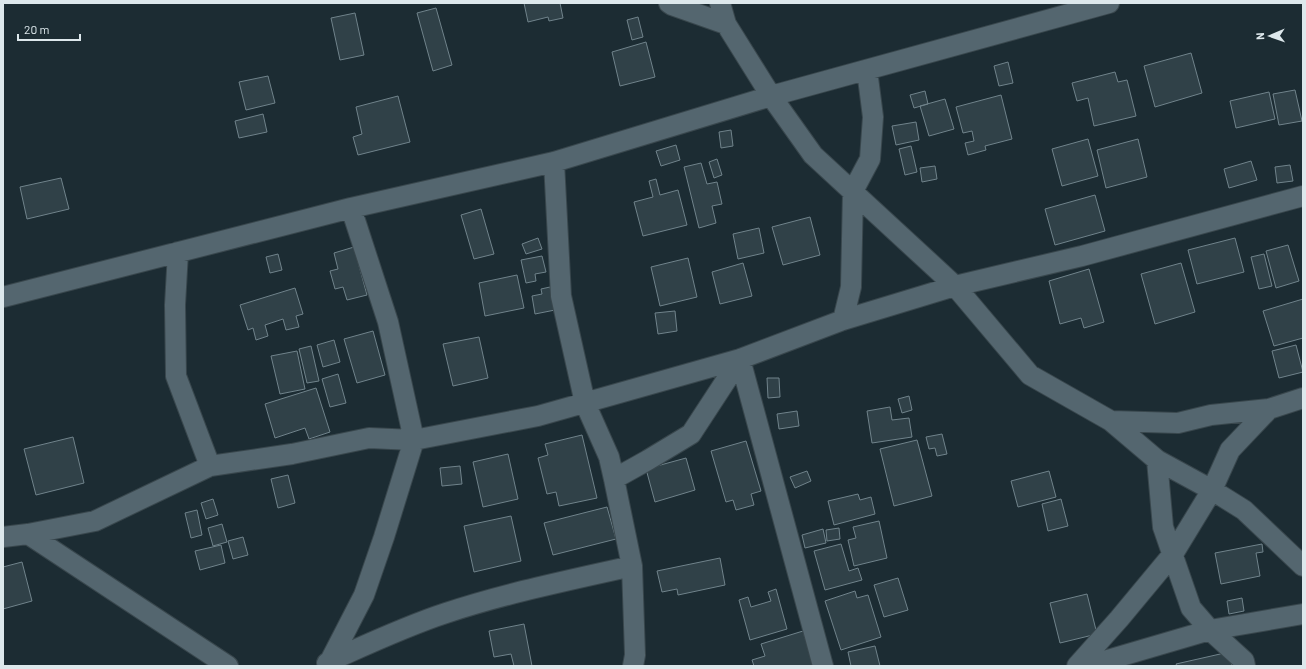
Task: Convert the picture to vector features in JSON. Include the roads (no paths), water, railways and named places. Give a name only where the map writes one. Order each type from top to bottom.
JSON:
[{"type":"street","points":[[669,3],[726,24]]},
{"type":"street","points":[[720,3],[726,24],[771,96],[814,155],[955,286],[1030,375],[1111,421],[1157,460],[1212,490],[1244,510],[1303,566]]},
{"type":"street","points":[[3,298],[350,208],[554,162],[771,96],[1109,3]]},
{"type":"street","points":[[843,320],[851,287],[853,191],[870,159],[873,117],[867,70]]},
{"type":"street","points":[[554,162],[561,296],[585,403],[609,456],[632,566],[635,655],[633,666]]},
{"type":"street","points":[[3,537],[28,534],[95,521],[210,466],[292,454],[369,438],[414,440],[538,416],[740,359],[843,320],[955,286],[1082,256],[1303,196]]},
{"type":"street","points":[[327,663],[364,595],[384,537],[414,440],[388,322],[350,208]]},
{"type":"street","points":[[178,252],[175,305],[176,376],[210,466]]},
{"type":"street","points":[[614,479],[691,434],[740,359]]},
{"type":"street","points":[[740,359],[823,666]]},
{"type":"street","points":[[1111,421],[1178,423],[1211,415],[1269,409],[1303,398]]},
{"type":"street","points":[[1077,666],[1119,619],[1173,554],[1212,490],[1230,450],[1269,409]]},
{"type":"street","points":[[1157,460],[1164,527],[1191,608],[1210,630],[1244,661],[1245,666]]},
{"type":"street","points":[[28,534],[228,666]]},
{"type":"street","points":[[327,663],[396,632],[445,613],[513,593],[632,566]]},
{"type":"street","points":[[1087,666],[1210,630],[1303,614]]}]
